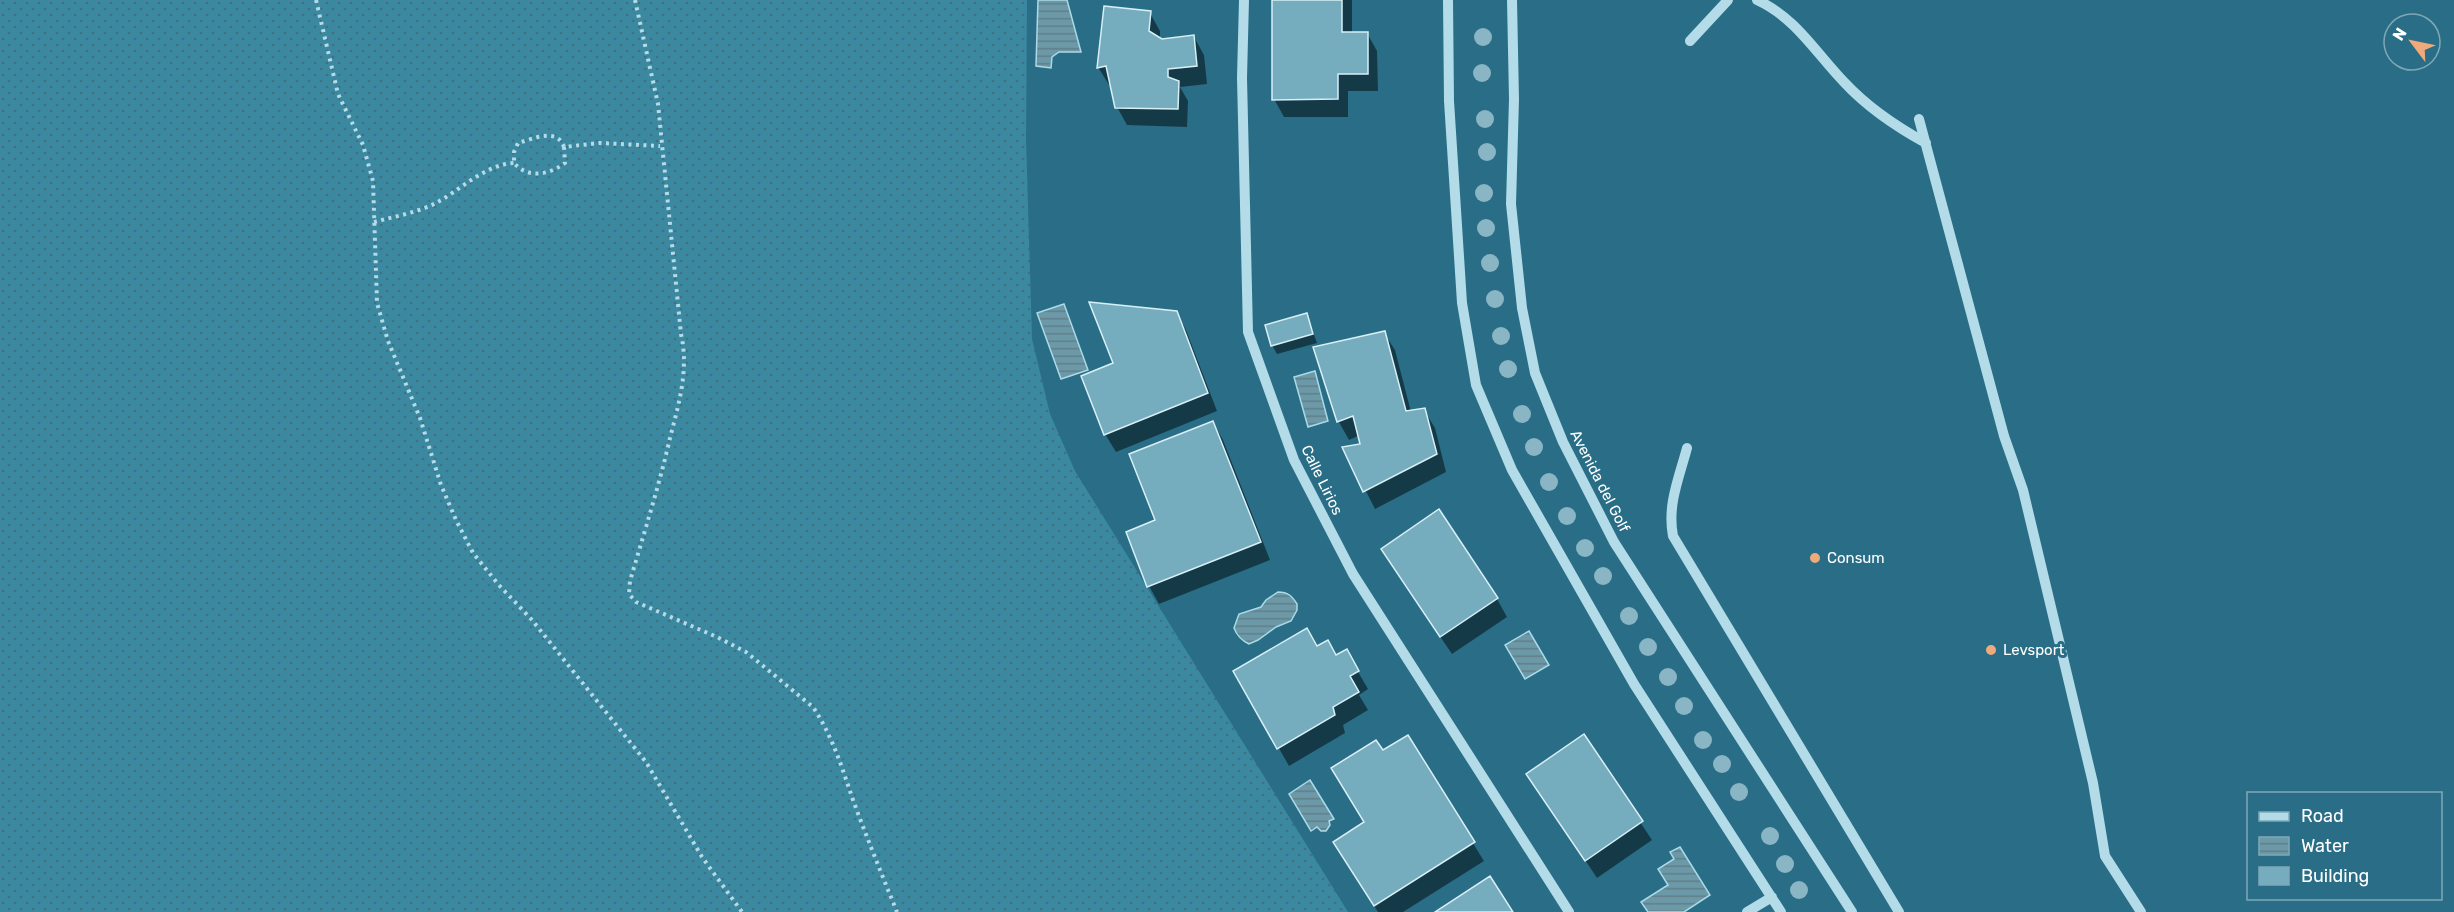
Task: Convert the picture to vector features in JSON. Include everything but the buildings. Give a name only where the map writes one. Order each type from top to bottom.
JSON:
[{"type":"street","name":"Calle Lirios","points":[[1244,0],[1242,78],[1248,332],[1294,460],[1353,574],[1569,912]]},
{"type":"street","points":[[1448,0],[1449,101],[1462,303],[1476,385],[1512,470],[1634,684],[1781,912]]},
{"type":"street","name":"Avenida del Golf","points":[[1512,0],[1514,99],[1511,204],[1522,308],[1535,373],[1563,442],[1614,542],[1852,912]]},
{"type":"street","points":[[1690,41],[1728,0]]},
{"type":"street","points":[[1757,0],[1776,8],[1798,27],[1843,81],[1884,119],[1926,143]]},
{"type":"street","points":[[1919,119],[2004,436],[2023,490],[2093,783],[2104,856],[2141,912]]},
{"type":"street","points":[[1687,448],[1670,505],[1673,536],[1899,912]]},
{"type":"street","points":[[1747,912],[1772,897]]},
{"type":"path","points":[[316,0],[338,94],[363,145],[373,181],[377,303],[388,341],[420,418],[441,485],[456,520],[473,553],[532,620],[646,762],[702,857],[742,912]]},
{"type":"path","points":[[634,0],[658,104],[660,146],[685,353],[685,375],[658,487],[630,581],[629,594],[636,602],[746,652],[813,707],[821,719],[847,777],[852,798],[897,912]]},
{"type":"path","points":[[546,135],[555,136],[562,141],[564,147],[565,163],[556,170],[530,174],[520,170],[514,163],[513,152],[518,143],[546,135]]},
{"type":"path","points":[[564,147],[598,143],[660,146]]},
{"type":"path","points":[[374,222],[431,205],[492,169],[503,164],[514,163]]},
{"type":"shaded area","points":[[0,0],[1027,0],[1026,139],[1032,339],[1050,414],[1075,471],[1348,912],[0,912]]},
{"type":"water","points":[[1038,0],[1067,0],[1081,52],[1059,52],[1052,57],[1051,68],[1036,66]]},
{"type":"water","points":[[1064,304],[1088,370],[1061,379],[1037,313]]},
{"type":"water","points":[[1315,371],[1328,421],[1308,427],[1294,377]]},
{"type":"water","points":[[1278,592],[1289,595],[1297,604],[1297,610],[1291,621],[1276,627],[1249,644],[1244,641],[1234,628],[1239,614],[1261,607],[1266,600]]},
{"type":"water","points":[[1529,631],[1549,665],[1525,679],[1505,645]]},
{"type":"water","points":[[1310,780],[1334,819],[1329,821],[1330,825],[1326,831],[1321,831],[1317,827],[1311,831],[1289,794]]},
{"type":"water","points":[[1680,847],[1710,895],[1684,912],[1648,912],[1641,902],[1668,885],[1658,869],[1674,859],[1670,852]]},
{"type":"place","name":"Consum","points":[[1815,558]]},
{"type":"place","name":"Levsport","points":[[1991,650]]}]
